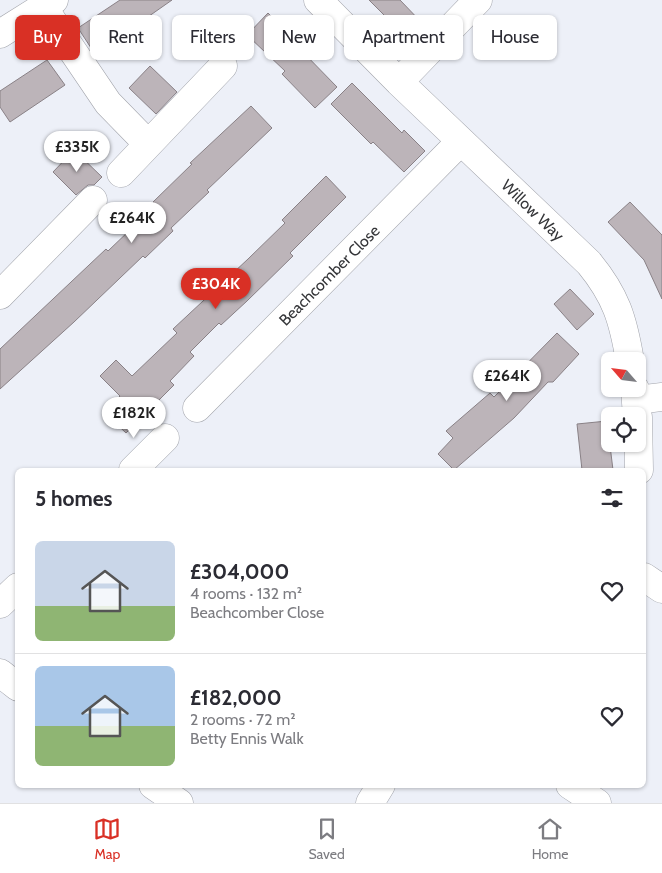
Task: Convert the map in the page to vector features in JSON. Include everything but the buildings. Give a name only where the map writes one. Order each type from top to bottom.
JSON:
[{"type":"street","name":"Willow Way","points":[[318,0],[460,142],[589,264],[605,283],[615,300],[622,320],[628,352]]},
{"type":"street","points":[[399,82],[478,0]]},
{"type":"street","points":[[0,34],[49,3],[108,103],[148,144]]},
{"type":"street","points":[[120,173],[223,66]]},
{"type":"street","name":"Beachcomber Close","points":[[197,408],[460,142]]},
{"type":"street","points":[[0,295],[93,200]]},
{"type":"street","points":[[639,468],[642,404]]},
{"type":"street","points":[[135,468],[165,438]]},
{"type":"street","points":[[646,578],[662,589]]},
{"type":"street","points":[[0,604],[15,590]]},
{"type":"street","points":[[0,673],[15,684]]},
{"type":"street","points":[[157,788],[179,803]]},
{"type":"street","points":[[370,803],[379,788]]},
{"type":"street","points":[[575,788],[598,803]]}]
